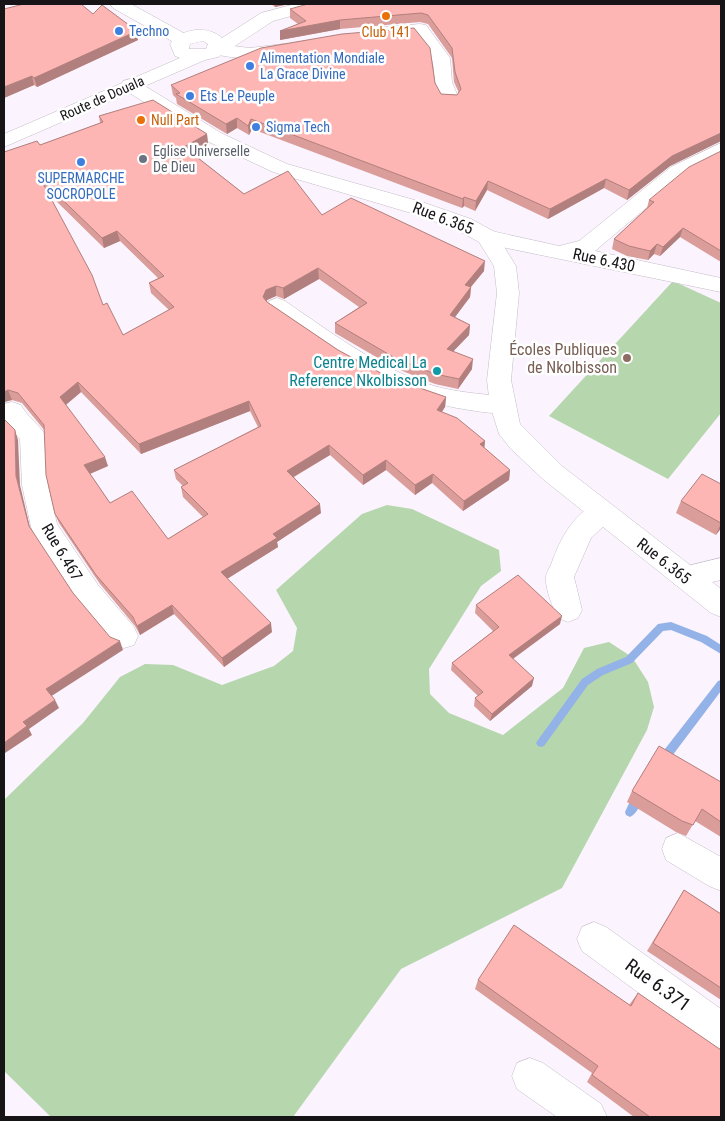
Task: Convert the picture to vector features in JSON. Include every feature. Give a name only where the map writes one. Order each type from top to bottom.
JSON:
[{"type":"street","points":[[119,4],[182,44]]},
{"type":"street","name":"Route de Douala","points":[[4,141],[130,85],[267,17],[314,4]]},
{"type":"street","points":[[361,35],[420,28],[441,58],[443,82],[449,98]]},
{"type":"street","name":"Route de Douala","points":[[4,126],[182,44],[197,35],[208,47]]},
{"type":"street","points":[[208,47],[231,53],[254,54],[272,52],[299,45]]},
{"type":"street","name":"Rue 6.365","points":[[130,85],[214,137],[280,168],[409,204],[463,224],[487,238],[505,266],[508,293],[499,380],[502,404],[508,427],[520,442],[553,473],[721,605]]},
{"type":"street","points":[[568,252],[587,246],[678,170],[721,149]]},
{"type":"street","name":"Rue 6.430","points":[[487,238],[559,253],[568,252],[721,285]]},
{"type":"street","points":[[278,306],[332,343],[398,381],[426,393],[461,400],[502,404]]},
{"type":"street","name":"Rue 6.467","points":[[4,413],[12,410],[14,419],[33,436],[35,485],[44,527],[88,593],[124,636]]},
{"type":"street","points":[[568,610],[560,577],[570,550],[581,530],[602,512]]},
{"type":"street","points":[[685,577],[721,569]]},
{"type":"street","points":[[678,849],[721,875]]},
{"type":"street","name":"Rue 6.371","points":[[594,939],[721,1031]]},
{"type":"street","points":[[530,1076],[588,1117]]},
{"type":"green space","points":[[673,281],[721,303],[721,413],[668,479],[549,416]]},
{"type":"green space","points":[[387,505],[412,509],[499,550],[501,571],[481,586],[429,669],[430,694],[449,713],[503,735],[563,688],[584,648],[609,642],[632,657],[648,682],[654,707],[647,730],[562,888],[401,969],[293,1117],[51,1117],[4,1071],[4,800],[83,723],[120,677],[145,664],[173,665],[222,685],[274,666],[293,651],[297,628],[276,590],[362,514]]},
{"type":"building","points":[[24,4],[81,4],[93,14],[102,5],[137,31],[34,78],[32,76],[4,87],[4,9]]},
{"type":"building","points":[[308,4],[721,4],[721,133],[672,156],[629,190],[606,179],[550,209],[488,181],[476,201],[464,197],[463,199],[251,119],[248,126],[237,118],[226,124],[176,94],[180,93],[171,85],[261,48],[342,34],[414,28],[430,48],[435,83],[441,94],[457,95],[461,89],[455,72],[452,48],[428,15],[421,13],[340,20],[280,31],[306,21],[290,9]]},
{"type":"building","points":[[153,100],[207,134],[184,147],[244,194],[288,171],[322,215],[351,198],[485,261],[465,285],[471,287],[450,315],[470,325],[447,349],[473,359],[459,379],[435,374],[395,358],[335,323],[367,303],[318,268],[283,288],[276,286],[266,290],[263,297],[267,302],[338,350],[388,377],[446,397],[437,410],[457,418],[485,441],[480,444],[510,470],[464,501],[433,474],[415,485],[386,460],[363,475],[329,445],[287,471],[320,504],[273,534],[277,538],[221,572],[271,623],[222,658],[172,605],[137,626],[133,617],[96,575],[55,514],[46,475],[44,425],[18,393],[8,390],[4,392],[4,152],[37,141],[40,145],[103,122],[99,116]],"holes":[[[40,178],[102,238],[117,231],[164,276],[149,283],[174,307],[123,335],[107,303],[103,305],[92,275]],[[78,382],[139,444],[249,401],[261,426],[174,470],[188,483],[181,487],[208,514],[168,539],[132,491],[110,503],[84,465],[105,457],[60,397]]]},
{"type":"building","points":[[721,151],[721,251],[683,228],[663,247],[657,244],[650,251],[629,246],[614,239],[654,202],[649,200],[689,167]]},
{"type":"building","points":[[4,419],[15,430],[16,476],[29,526],[73,593],[110,637],[120,641],[46,689],[55,700],[23,722],[27,726],[4,743]]},
{"type":"building","points":[[702,474],[721,484],[721,523],[681,501]]},
{"type":"building","points":[[518,575],[562,616],[509,655],[534,678],[492,714],[475,698],[483,692],[452,663],[499,627],[476,605]]},
{"type":"building","points":[[659,746],[721,782],[721,822],[702,809],[693,825],[682,821],[632,791]]},
{"type":"building","points":[[684,890],[721,914],[721,988],[653,943]]},
{"type":"building","points":[[514,925],[631,1006],[638,993],[721,1050],[721,1117],[650,1117],[592,1075],[598,1066],[478,980]]},
{"type":"waterway","points":[[541,743],[585,682],[600,672],[629,660],[661,627],[671,626],[704,639],[721,650]]},
{"type":"waterway","points":[[662,761],[721,684]]},
{"type":"waterway","points":[[630,812],[639,797]]},
{"type":"place","name":"Club 141","points":[[386,16]]},
{"type":"place","name":"Techno","points":[[119,31]]},
{"type":"place","name":"Alimentation Mondiale La Grace Divine","points":[[250,66]]},
{"type":"place","name":"Ets Le Peuple","points":[[190,96]]},
{"type":"place","name":"Null Part","points":[[141,120]]},
{"type":"place","name":"Sigma Tech","points":[[256,127]]},
{"type":"place","name":"Eglise Universelle De Dieu","points":[[143,159]]},
{"type":"place","name":"SUPERMARCHE SOCROPOLE","points":[[81,162]]},
{"type":"place","name":"Écoles Publiques de Nkolbisson","points":[[627,358]]},
{"type":"place","name":"Centre Medical La Reference Nkolbisson","points":[[437,371]]}]
